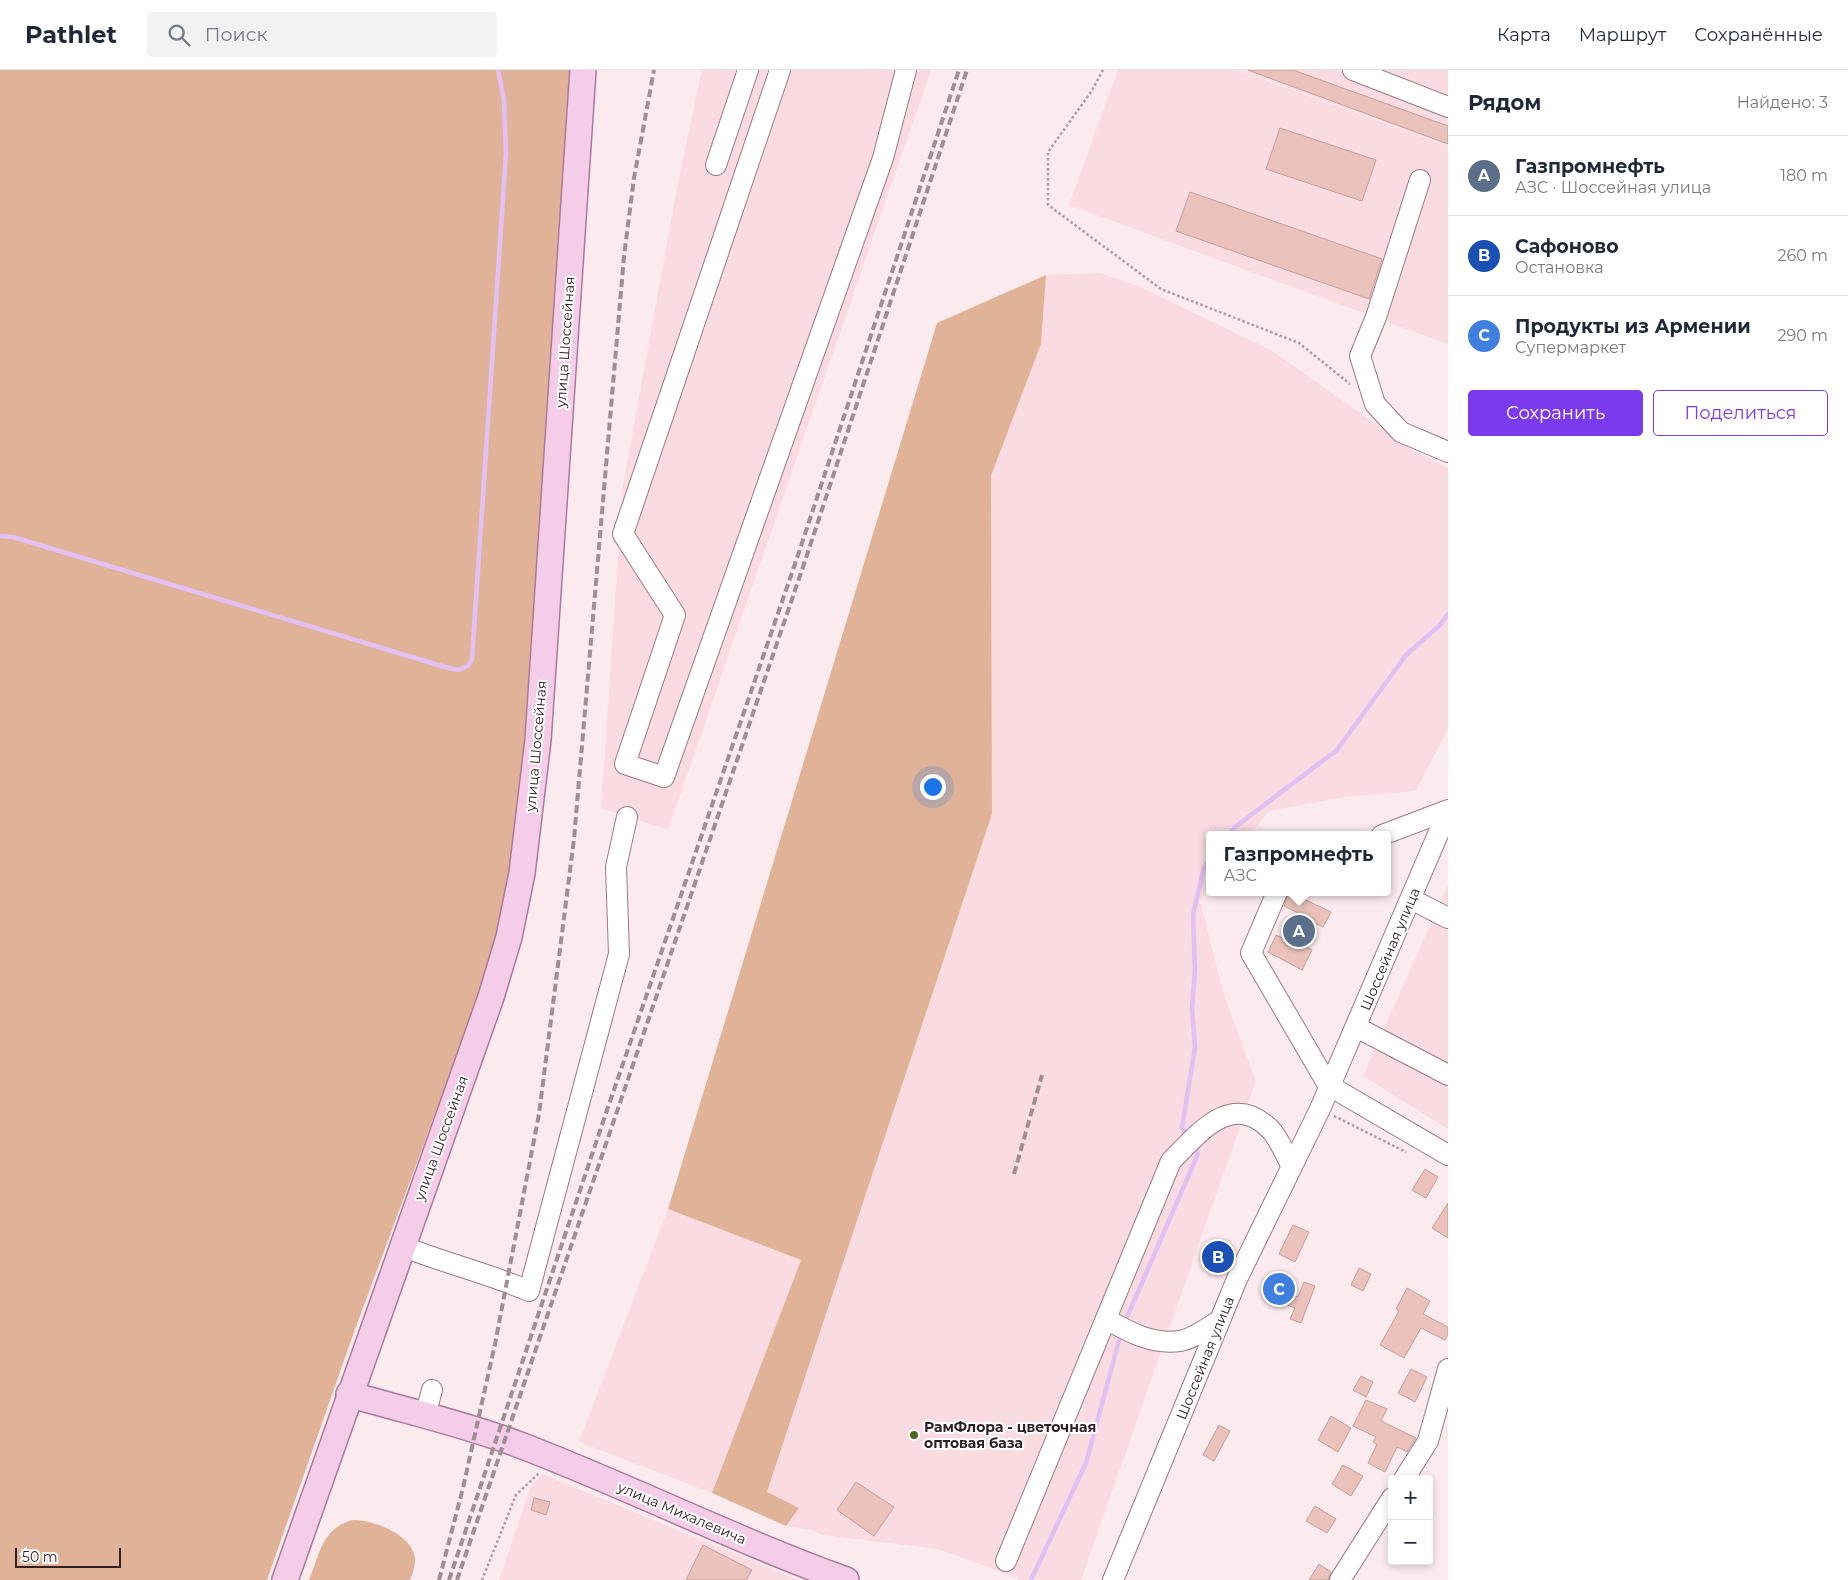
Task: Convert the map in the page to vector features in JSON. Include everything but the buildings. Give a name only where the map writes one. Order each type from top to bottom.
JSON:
[{"type":"main road","name":"улица Шоссейная","points":[[349,1394],[491,998],[509,937],[522,873],[539,731],[583,70]]},
{"type":"main road","name":"улица Михалевича","points":[[349,1394],[519,1445],[691,1516],[782,1557],[846,1580]]},
{"type":"main road","points":[[285,1580],[349,1394]]},
{"type":"street","points":[[716,166],[748,70]]},
{"type":"street","points":[[780,70],[623,534],[675,615],[625,764],[664,777],[883,158],[906,70]]},
{"type":"street","points":[[1353,70],[1448,108]]},
{"type":"street","points":[[1420,180],[1376,317],[1360,356],[1375,404],[1401,432],[1448,452]]},
{"type":"street","points":[[402,1246],[433,1259],[490,1276],[529,1291],[619,954],[616,867],[627,817]]},
{"type":"street","points":[[1391,833],[1447,817]]},
{"type":"street","name":"Шоссейная улица","points":[[1113,1580],[1237,1279],[1320,1109],[1328,1085],[1356,1026],[1447,817]]},
{"type":"street","points":[[1275,896],[1251,953],[1328,1085],[1448,1155]]},
{"type":"street","points":[[1411,899],[1448,918]]},
{"type":"street","points":[[1356,1026],[1448,1075]]},
{"type":"street","points":[[1006,1561],[1172,1161],[1192,1139],[1220,1116],[1234,1112],[1258,1119],[1272,1130],[1292,1166]]},
{"type":"street","points":[[1106,1319],[1135,1336],[1155,1341],[1182,1341],[1220,1321]]},
{"type":"street","points":[[1407,1475],[1428,1441],[1448,1369]]},
{"type":"street","points":[[425,1416],[432,1390]]},
{"type":"street","points":[[1340,1580],[1388,1504]]},
{"type":"path","points":[[1103,70],[1091,92],[1048,152],[1048,205],[1161,289],[1299,343],[1352,386]]},
{"type":"path","points":[[1320,1109],[1414,1156]]},
{"type":"path","points":[[482,1580],[516,1495],[546,1466],[557,1460]]},
{"type":"shaded area","points":[[0,70],[573,70],[527,746],[516,840],[499,932],[479,995],[353,1335],[267,1580],[0,1580]]},
{"type":"shaded area","points":[[702,70],[931,70],[668,830],[601,808],[623,486],[678,183]]},
{"type":"shaded area","points":[[1118,70],[1237,70],[1448,146],[1448,344],[1069,205]]},
{"type":"shaded area","points":[[1240,70],[1448,70],[1448,145]]},
{"type":"shaded area","points":[[1100,273],[1138,286],[1271,350],[1411,449],[1448,468],[1448,728],[1416,791],[1344,797],[1269,811],[1253,831],[1206,831],[1206,893],[1200,901],[1224,995],[1256,1081],[1081,1580],[1018,1580],[1018,1578],[938,1549],[822,1535],[812,1530],[786,1526],[799,1508],[767,1493],[992,814],[991,476],[1041,344],[1046,275]]},
{"type":"shaded area","points":[[1046,275],[1041,344],[991,476],[992,814],[767,1492],[799,1508],[786,1526],[712,1493],[801,1260],[668,1209],[937,323]]},
{"type":"shaded area","points":[[1448,885],[1448,1129],[1363,1076]]},
{"type":"shaded area","points":[[668,1209],[801,1260],[712,1493],[579,1442]]},
{"type":"shaded area","points":[[542,1474],[799,1580],[499,1580],[531,1486]]},
{"type":"shaded area","points":[[352,1520],[369,1522],[388,1529],[397,1534],[410,1546],[415,1561],[410,1580],[309,1580],[323,1543],[328,1536],[334,1529]]},
{"type":"waterway","points":[[0,536],[13,537],[445,667],[458,670],[468,666],[472,659],[506,153],[504,100],[498,70]]},
{"type":"waterway","points":[[1232,831],[1337,750],[1406,655],[1440,625],[1448,614]]},
{"type":"waterway","points":[[1188,1137],[1182,1127],[1195,1048],[1192,1008],[1195,970],[1193,915],[1206,864]]},
{"type":"waterway","points":[[1124,1324],[1198,1154],[1193,1146]]},
{"type":"waterway","points":[[1031,1580],[1086,1463],[1121,1333]]},
{"type":"railway","points":[[439,1580],[463,1488],[495,1344],[539,1114],[574,839],[624,256],[634,178],[654,70]]},
{"type":"railway","points":[[449,1580],[606,1113],[796,561],[959,70]]},
{"type":"railway","points":[[457,1580],[804,564],[967,70]]},
{"type":"railway","points":[[1014,1174],[1042,1075]]},
{"type":"place","name":"Газпромнефть","points":[[1299,931]]},
{"type":"place","name":"Сафоново","points":[[1218,1257]]},
{"type":"place","name":"Продукты из Армении","points":[[1279,1289]]},
{"type":"place","name":"РамФлора - цветочная оптовая база","points":[[914,1435]]}]
